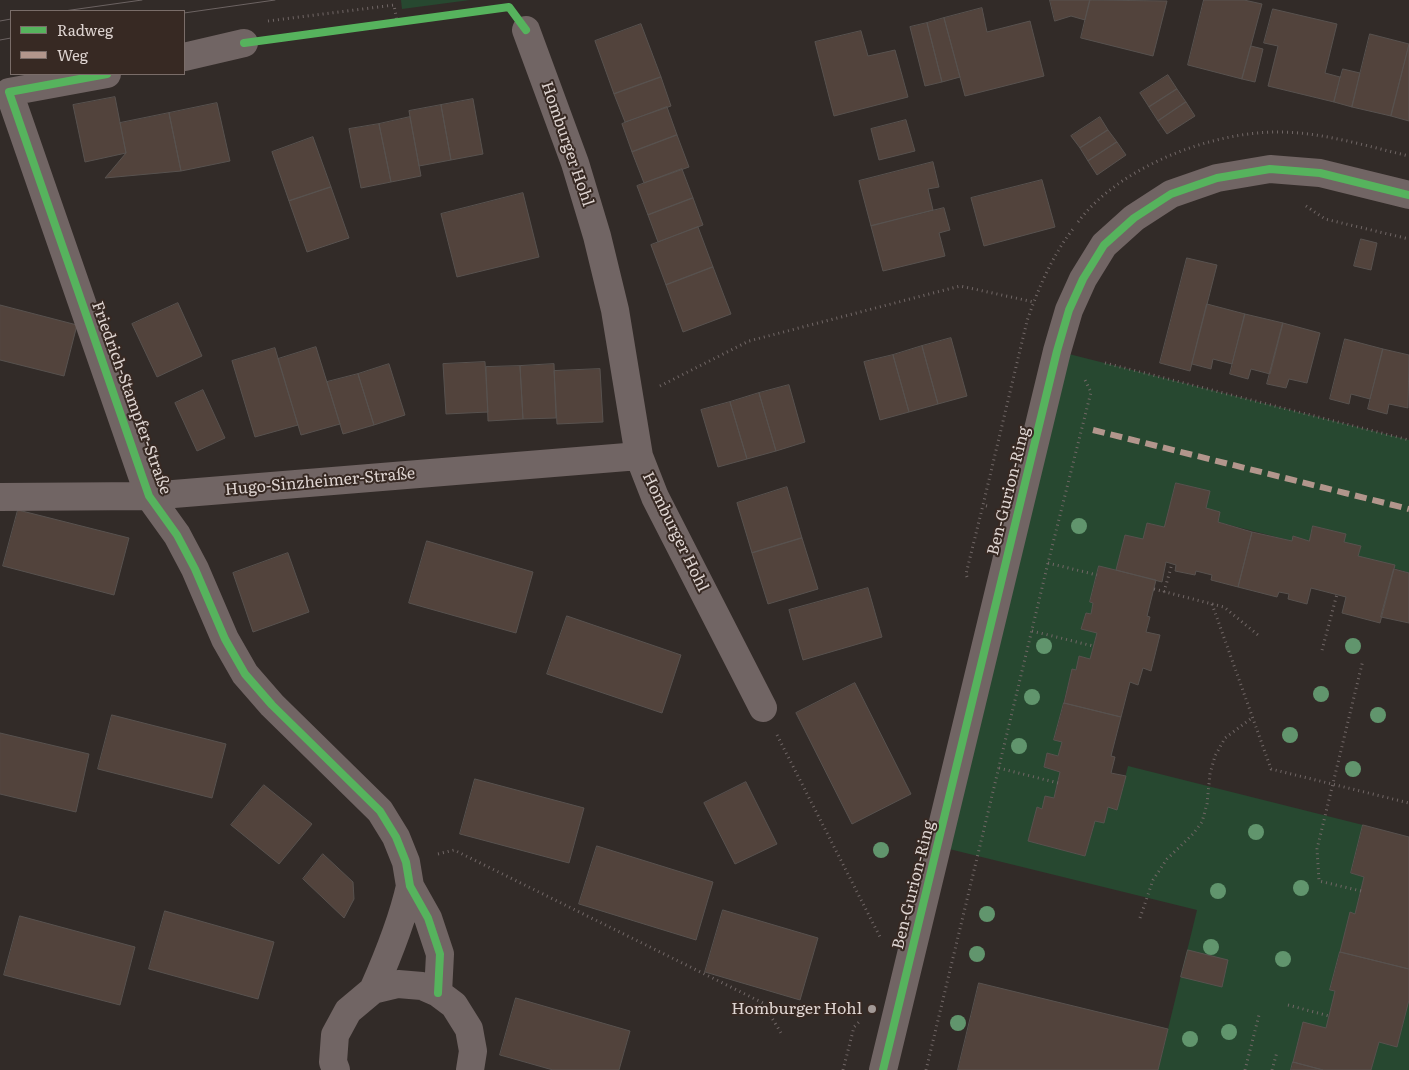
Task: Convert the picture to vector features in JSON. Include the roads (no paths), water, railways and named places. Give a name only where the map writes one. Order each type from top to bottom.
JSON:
[{"type":"street","name":"Homburger Hohl","points":[[526,30],[575,163],[597,236],[615,310],[639,456],[659,505],[763,708]]},
{"type":"street","points":[[185,57],[244,43]]},
{"type":"street","name":"Friedrich-Stampfer-Straße","points":[[102,75],[9,92],[149,496],[177,535],[195,569],[225,639],[245,674],[272,705],[380,811],[396,837],[408,874],[428,918],[440,954],[438,993]]},
{"type":"street","name":"Ben-Gurion-Ring","points":[[883,1070],[1057,351],[1069,310],[1083,279],[1104,245],[1134,218],[1171,194],[1217,178],[1270,170],[1320,173],[1409,195]]},
{"type":"street","name":"Hugo-Sinzheimer-Straße","points":[[0,497],[149,496],[639,456]]},
{"type":"street","points":[[374,990],[403,914],[408,874]]},
{"type":"street","points":[[336,1070],[334,1062],[336,1035],[348,1011],[374,990],[398,984],[422,986],[438,993],[454,1006],[469,1029],[473,1051],[470,1070]]},
{"type":"tram line","points":[[71,10],[142,0]]},
{"type":"tram line","points":[[185,13],[275,0]]},
{"type":"tram line","points":[[0,21],[10,19]]},
{"type":"tram line","points":[[0,40],[10,38]]},
{"type":"place","name":"Homburger Hohl","points":[[872,1009]]}]
